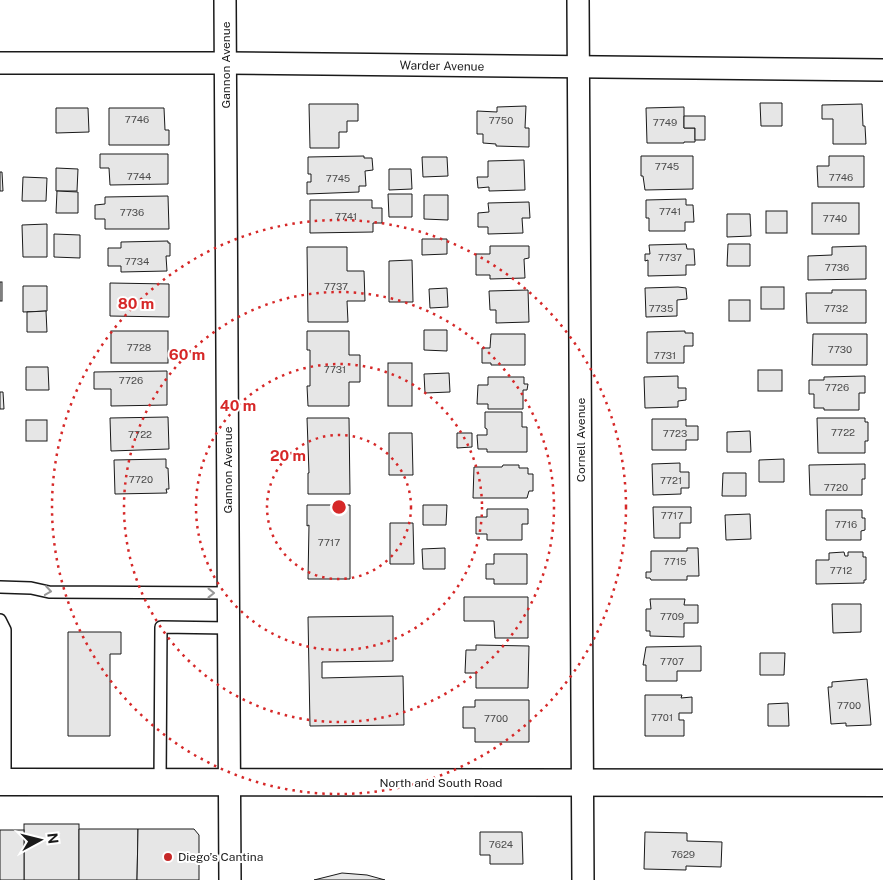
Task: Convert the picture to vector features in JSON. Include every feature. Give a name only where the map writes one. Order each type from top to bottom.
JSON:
[{"type":"street","name":"Gannon Avenue","points":[[225,0],[230,880]]},
{"type":"street","name":"Cornell Avenue","points":[[578,0],[584,880]]},
{"type":"street","name":"Warder Avenue","points":[[0,63],[226,63],[883,70]]},
{"type":"street","name":"North and South Road","points":[[3,782],[883,783]]},
{"type":"lane","points":[[0,587],[31,588],[48,592],[229,594]]},
{"type":"lane","points":[[0,620],[5,630],[3,782]]},
{"type":"lane","points":[[160,783],[161,627],[229,628]]},
{"type":"building","points":[[760,103],[782,103],[782,126],[761,126]]},
{"type":"building","points":[[309,104],[358,104],[358,121],[347,121],[347,132],[339,132],[339,148],[310,148]]},
{"type":"building","points":[[862,104],[866,144],[833,144],[833,119],[822,119],[822,105]]},
{"type":"building","points":[[526,106],[525,128],[529,128],[529,147],[496,146],[496,144],[483,143],[483,134],[477,134],[477,111],[497,112],[497,107]]},
{"type":"building","points":[[684,107],[684,128],[695,128],[695,142],[647,143],[646,108]]},
{"type":"building","points":[[56,108],[88,108],[89,132],[56,133]]},
{"type":"building","points":[[109,108],[164,108],[165,130],[169,130],[169,145],[109,145]]},
{"type":"building","points":[[684,116],[705,116],[705,140],[695,140],[695,128],[684,128]]},
{"type":"building","points":[[100,154],[168,154],[168,184],[110,185],[109,168],[100,168]]},
{"type":"building","points":[[364,156],[364,158],[372,158],[373,170],[365,171],[366,186],[359,186],[359,192],[307,194],[307,182],[311,182],[311,174],[308,174],[308,157]]},
{"type":"building","points":[[641,156],[693,156],[693,189],[645,190],[643,176],[641,176]]},
{"type":"building","points":[[829,156],[864,156],[864,187],[818,187],[817,166],[829,166]]},
{"type":"building","points":[[422,157],[447,157],[448,176],[423,177]]},
{"type":"building","points":[[524,160],[525,190],[489,191],[489,187],[478,188],[477,177],[488,177],[488,161]]},
{"type":"building","points":[[56,168],[78,169],[77,191],[56,191]]},
{"type":"building","points":[[389,169],[411,169],[412,189],[389,190]]},
{"type":"building","points":[[0,172],[2,172],[3,191],[0,191]]},
{"type":"building","points":[[23,177],[47,178],[46,201],[22,201]]},
{"type":"building","points":[[57,191],[78,192],[78,213],[56,213]]},
{"type":"building","points":[[388,194],[412,194],[412,217],[389,217]]},
{"type":"building","points":[[424,195],[448,195],[448,220],[424,219]]},
{"type":"building","points":[[168,196],[169,229],[105,229],[105,219],[95,219],[95,205],[105,204],[105,197]]},
{"type":"building","points":[[686,199],[686,205],[693,205],[694,222],[685,222],[685,231],[649,231],[649,218],[646,218],[646,200]]},
{"type":"building","points":[[310,200],[372,200],[372,208],[382,208],[382,223],[373,223],[373,232],[310,233]]},
{"type":"building","points":[[529,202],[530,218],[522,218],[523,233],[488,234],[488,227],[478,227],[478,213],[489,212],[488,203]]},
{"type":"building","points":[[812,203],[859,203],[859,234],[812,234]]},
{"type":"building","points":[[766,211],[787,211],[787,233],[766,233]]},
{"type":"building","points":[[727,214],[750,214],[751,236],[727,237]]},
{"type":"building","points":[[47,224],[47,257],[23,257],[22,225]]},
{"type":"building","points":[[54,234],[80,235],[80,258],[54,257]]},
{"type":"building","points":[[422,239],[447,239],[447,254],[422,255]]},
{"type":"building","points":[[168,241],[170,243],[170,256],[166,256],[167,271],[121,272],[121,266],[108,266],[108,248],[121,248],[121,242]]},
{"type":"building","points":[[686,244],[687,249],[694,249],[695,265],[686,265],[686,275],[648,276],[648,260],[645,261],[645,254],[650,254],[649,245]]},
{"type":"building","points":[[728,244],[750,244],[750,266],[727,266]]},
{"type":"building","points":[[490,246],[529,246],[529,258],[524,259],[525,278],[490,279],[490,275],[476,275],[476,254],[490,254]]},
{"type":"building","points":[[866,246],[866,279],[808,280],[808,256],[832,255],[832,247]]},
{"type":"building","points":[[307,247],[347,247],[347,271],[364,271],[365,301],[347,301],[348,322],[308,322]]},
{"type":"building","points":[[412,260],[413,302],[389,302],[389,261]]},
{"type":"building","points":[[0,282],[2,282],[2,301],[0,301]]},
{"type":"building","points":[[110,283],[169,284],[169,317],[110,316]]},
{"type":"building","points":[[23,286],[47,286],[47,311],[23,312]]},
{"type":"building","points":[[761,287],[784,287],[784,309],[761,309]]},
{"type":"building","points":[[447,288],[448,307],[430,308],[429,289]]},
{"type":"building","points":[[645,288],[686,288],[687,299],[677,300],[677,316],[646,317]]},
{"type":"building","points":[[528,290],[529,322],[496,323],[496,310],[490,310],[489,291]]},
{"type":"building","points":[[832,290],[866,290],[866,323],[807,323],[806,293],[832,293]]},
{"type":"building","points":[[729,300],[750,300],[750,321],[729,321]]},
{"type":"building","points":[[46,311],[47,332],[27,332],[27,312]]},
{"type":"building","points":[[424,330],[447,330],[447,351],[424,350]]},
{"type":"building","points":[[111,331],[168,331],[168,363],[111,363]]},
{"type":"building","points":[[307,331],[349,331],[349,355],[360,355],[360,382],[349,382],[349,406],[308,406],[307,386],[310,386],[310,350],[307,350]]},
{"type":"building","points":[[685,331],[685,333],[693,333],[693,346],[684,346],[684,363],[647,363],[647,332]]},
{"type":"building","points":[[491,334],[525,334],[525,365],[491,365],[491,363],[482,363],[482,348],[490,348]]},
{"type":"building","points":[[813,334],[867,334],[867,365],[812,365]]},
{"type":"building","points":[[388,363],[412,363],[412,406],[388,406]]},
{"type":"building","points":[[26,367],[48,367],[49,390],[26,390]]},
{"type":"building","points":[[758,370],[782,370],[782,391],[758,391]]},
{"type":"building","points":[[167,371],[167,405],[111,406],[111,389],[94,389],[94,372]]},
{"type":"building","points":[[449,373],[450,392],[425,393],[424,374]]},
{"type":"building","points":[[678,376],[678,388],[686,388],[686,400],[678,401],[678,407],[645,408],[644,377]]},
{"type":"building","points":[[865,376],[865,393],[859,393],[859,410],[824,410],[824,408],[814,408],[814,394],[809,394],[809,380],[824,380],[824,377]]},
{"type":"building","points":[[488,377],[524,377],[524,384],[528,384],[527,390],[523,390],[523,409],[488,409],[488,404],[477,404],[478,385],[488,385]]},
{"type":"building","points":[[0,392],[3,392],[4,409],[0,409]]},
{"type":"building","points":[[485,412],[522,412],[522,427],[527,427],[527,452],[487,452],[487,449],[478,449],[477,435],[487,435]]},
{"type":"building","points":[[168,417],[169,449],[111,451],[110,418]]},
{"type":"building","points":[[307,418],[349,418],[350,494],[308,494]]},
{"type":"building","points":[[817,418],[865,418],[865,422],[868,422],[868,441],[865,441],[865,453],[818,453]]},
{"type":"building","points":[[652,419],[686,419],[686,426],[698,426],[698,440],[686,440],[686,450],[652,450]]},
{"type":"building","points":[[26,420],[47,420],[47,441],[26,441]]},
{"type":"building","points":[[750,431],[751,452],[727,452],[727,432]]},
{"type":"building","points":[[389,433],[412,433],[413,475],[389,475]]},
{"type":"building","points":[[457,433],[472,433],[472,447],[457,448]]},
{"type":"building","points":[[166,459],[169,489],[166,489],[167,493],[115,494],[114,460]]},
{"type":"building","points":[[784,459],[784,482],[759,482],[759,460]]},
{"type":"building","points":[[680,463],[680,472],[689,472],[689,488],[681,488],[681,494],[653,495],[652,464]]},
{"type":"building","points":[[865,464],[865,479],[862,479],[862,495],[810,495],[809,465]]},
{"type":"building","points":[[503,465],[519,465],[519,468],[528,468],[528,474],[533,474],[533,491],[529,491],[527,498],[473,498],[474,467],[502,467]]},
{"type":"building","points":[[723,473],[746,473],[746,496],[722,496]]},
{"type":"building","points":[[307,505],[350,505],[350,579],[308,579],[309,525],[307,526]]},
{"type":"building","points":[[423,505],[447,505],[446,525],[423,525]]},
{"type":"building","points":[[653,507],[691,507],[691,523],[680,523],[680,538],[654,538]]},
{"type":"building","points":[[487,509],[528,509],[528,524],[522,524],[522,540],[487,540],[487,534],[476,534],[476,517],[487,517]]},
{"type":"building","points":[[826,510],[862,510],[862,518],[865,518],[865,530],[861,531],[861,540],[826,540]]},
{"type":"building","points":[[750,514],[751,539],[726,540],[725,515]]},
{"type":"building","points":[[390,523],[413,523],[414,564],[390,564]]},
{"type":"building","points":[[445,548],[445,569],[423,569],[422,549]]},
{"type":"building","points":[[687,548],[698,548],[699,576],[687,576],[687,580],[651,580],[646,578],[646,572],[651,572],[651,551],[687,551]]},
{"type":"building","points":[[844,552],[845,556],[848,556],[848,552],[863,552],[863,557],[866,557],[866,580],[864,580],[864,583],[816,584],[816,560],[829,560],[829,553]]},
{"type":"building","points":[[494,554],[527,554],[527,584],[494,584],[494,579],[486,579],[486,564],[494,564]]},
{"type":"building","points":[[464,597],[528,597],[528,638],[495,638],[494,621],[464,621]]},
{"type":"building","points":[[650,599],[685,599],[684,605],[698,605],[698,623],[684,623],[684,637],[650,636],[650,631],[646,631],[646,609],[651,609]]},
{"type":"building","points":[[832,604],[861,604],[861,632],[833,633]]},
{"type":"building","points":[[393,616],[393,661],[322,662],[322,678],[403,676],[404,725],[310,726],[308,617]]},
{"type":"building","points":[[68,632],[121,632],[121,654],[110,654],[110,736],[68,736]]},
{"type":"building","points":[[476,645],[529,646],[528,688],[476,688],[476,673],[465,673],[466,650],[476,650]]},
{"type":"building","points":[[701,646],[701,671],[677,671],[677,681],[646,681],[646,665],[643,665],[646,647]]},
{"type":"building","points":[[760,653],[785,653],[784,675],[760,675]]},
{"type":"building","points":[[867,679],[871,725],[846,726],[846,723],[831,724],[828,687],[832,687],[832,682]]},
{"type":"building","points":[[645,695],[682,695],[681,698],[692,697],[692,713],[679,713],[679,720],[684,720],[684,736],[645,736]]},
{"type":"building","points":[[475,700],[529,700],[529,742],[475,742],[475,728],[463,728],[463,707],[475,707]]},
{"type":"building","points":[[788,703],[789,726],[768,726],[768,704]]},
{"type":"building","points":[[24,824],[79,824],[79,880],[24,880]]},
{"type":"building","points":[[79,829],[138,829],[137,880],[79,880]]},
{"type":"building","name":"Diego’s Cantina","points":[[138,829],[194,829],[199,835],[199,880],[137,880]]},
{"type":"building","points":[[0,830],[24,830],[24,880],[0,880]]},
{"type":"building","points":[[480,832],[522,832],[523,864],[490,864],[490,855],[480,855]]},
{"type":"building","points":[[645,832],[687,833],[687,841],[722,842],[721,867],[686,866],[686,870],[644,869]]},
{"type":"building","points":[[342,873],[367,875],[385,880],[314,880]]},
{"type":"place","name":"Diego’s Cantina","points":[[168,857]]}]
